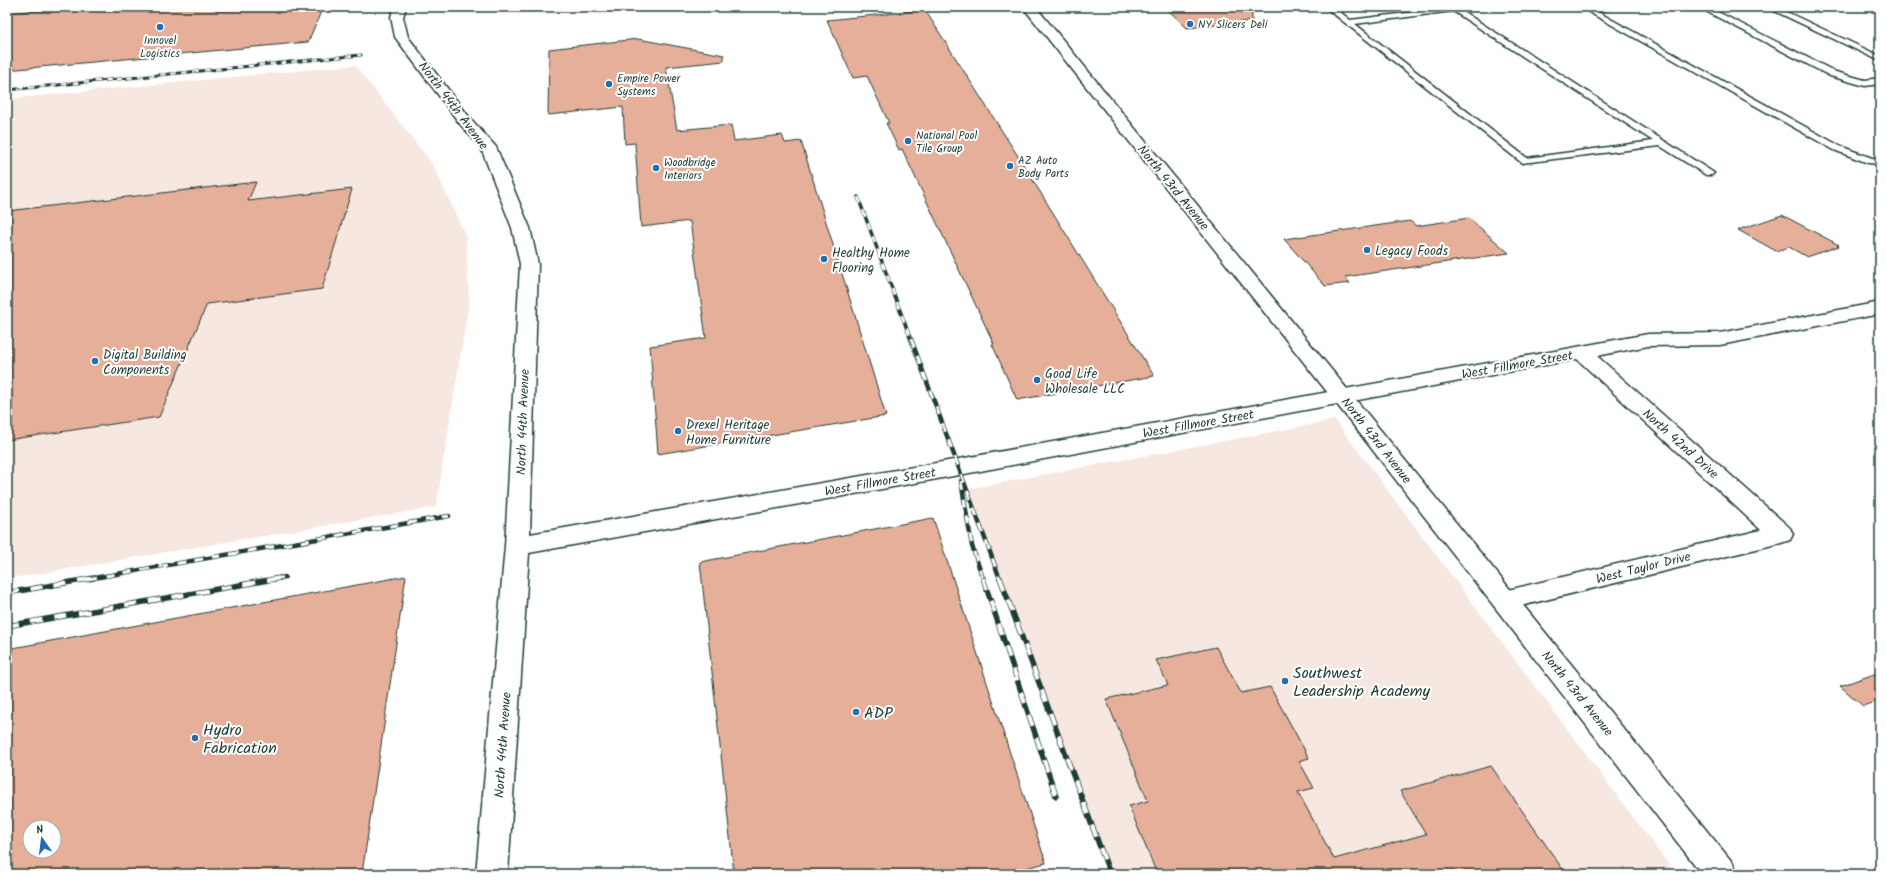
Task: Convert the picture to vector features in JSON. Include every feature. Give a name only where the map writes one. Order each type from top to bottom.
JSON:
[{"type":"street","name":"North 44th Avenue","points":[[400,7],[397,17],[402,37],[465,121],[488,147],[521,228],[528,264],[517,546],[492,874]]},
{"type":"street","name":"North 43rd Avenue","points":[[1029,7],[1343,397],[1722,874]]},
{"type":"street","name":"West Fillmore Street","points":[[517,546],[1343,397],[1648,340],[1720,339],[1880,308]]},
{"type":"street","name":"North 42nd Drive","points":[[1581,352],[1781,534]]},
{"type":"street","name":"West Taylor Drive","points":[[1504,600],[1781,534]]},
{"type":"lane","points":[[1329,7],[1525,161],[1660,143]]},
{"type":"lane","points":[[1586,8],[1613,7]]},
{"type":"lane","points":[[1702,7],[1833,74],[1865,83],[1880,81]]},
{"type":"lane","points":[[1770,7],[1880,59]]},
{"type":"lane","points":[[1349,22],[1452,8],[1660,143],[1709,173]]},
{"type":"lane","points":[[1586,8],[1836,148],[1872,161],[1880,161]]},
{"type":"shaded area","points":[[355,65],[433,165],[466,237],[469,302],[436,507],[7,579],[7,99]]},
{"type":"shaded area","name":"Southwest Leadership Academy","points":[[1335,420],[1676,874],[1110,874],[967,489]]},
{"type":"building","name":"Innovel Logistics","points":[[75,7],[323,7],[308,42],[7,70],[7,13]]},
{"type":"building","points":[[1165,7],[1252,7],[1252,21],[1187,28]]},
{"type":"building","points":[[925,10],[1016,153],[1154,376],[1017,400],[992,344],[994,344],[902,149],[899,150],[886,123],[889,123],[867,76],[853,78],[827,20]]},
{"type":"building","points":[[638,39],[724,55],[724,61],[666,67],[677,130],[731,125],[734,141],[782,135],[785,143],[801,141],[886,416],[658,454],[650,346],[706,338],[690,221],[641,227],[635,143],[625,144],[623,107],[548,115],[549,49]]},
{"type":"building","name":"Digital Building Components","points":[[256,182],[248,201],[352,189],[322,289],[207,304],[159,417],[7,440],[7,211]]},
{"type":"building","points":[[1782,215],[1839,246],[1807,257],[1789,247],[1776,251],[1738,230]]},
{"type":"building","name":"Legacy Foods","points":[[1469,218],[1509,253],[1345,277],[1350,283],[1325,286],[1284,239],[1410,221],[1416,226]]},
{"type":"building","name":"ADP","points":[[933,518],[1046,863],[1002,874],[734,874],[700,562]]},
{"type":"building","name":"Hydro Fabrication","points":[[406,576],[362,874],[7,874],[7,649]]},
{"type":"building","points":[[1216,647],[1241,693],[1270,687],[1309,758],[1299,761],[1314,788],[1298,792],[1334,859],[1426,834],[1400,791],[1491,766],[1566,874],[1157,874],[1129,806],[1148,801],[1106,699],[1168,685],[1156,660]]},
{"type":"building","points":[[1880,672],[1880,700],[1863,706],[1840,686]]},
{"type":"railway","points":[[7,90],[361,55]]},
{"type":"railway","points":[[858,197],[911,340]]},
{"type":"railway","points":[[911,339],[1000,579]]},
{"type":"railway","points":[[961,481],[972,546],[983,579]]},
{"type":"railway","points":[[88,579],[449,516]]},
{"type":"railway","points":[[274,579],[285,577]]},
{"type":"railway","points":[[7,593],[94,578]]},
{"type":"railway","points":[[7,626],[280,578]]},
{"type":"railway","points":[[983,578],[1056,796]]},
{"type":"railway","points":[[1000,578],[1110,874]]},
{"type":"place","name":"NY Slicers Deli","points":[[1190,24]]},
{"type":"place","name":"Innovel Logistics","points":[[160,27]]},
{"type":"place","name":"Empire Power Systems","points":[[609,84]]},
{"type":"place","name":"National Pool Tile Group","points":[[908,141]]},
{"type":"place","name":"AZ Auto Body Parts","points":[[1010,166]]},
{"type":"place","name":"Woodbridge Interiors","points":[[656,168]]},
{"type":"place","name":"Legacy Foods","points":[[1367,250]]},
{"type":"place","name":"Healthy Home Flooring","points":[[824,259]]},
{"type":"place","name":"Digital Building Components","points":[[95,361]]},
{"type":"place","name":"Good Life Wholesale LLC","points":[[1037,380]]},
{"type":"place","name":"Drexel Heritage Home Furniture","points":[[678,431]]},
{"type":"place","name":"Southwest Leadership Academy","points":[[1285,681]]},
{"type":"place","name":"ADP","points":[[856,712]]},
{"type":"place","name":"Hydro Fabrication","points":[[195,738]]}]
